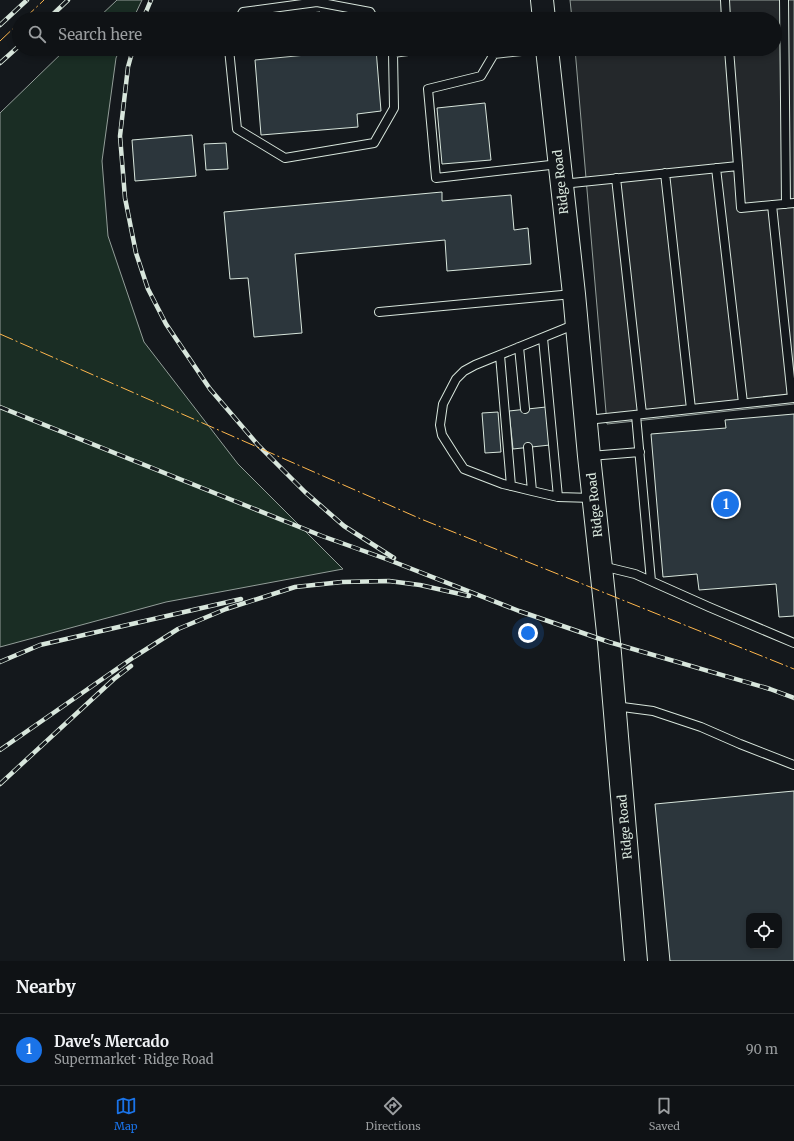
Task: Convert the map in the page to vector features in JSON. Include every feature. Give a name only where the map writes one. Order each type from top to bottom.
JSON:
[{"type":"main road","points":[[542,0],[543,12]]},
{"type":"main road","name":"Ridge Road","points":[[548,56],[574,294],[587,420],[589,456],[609,642],[636,961]]},
{"type":"lane","points":[[725,0],[726,12]]},
{"type":"lane","points":[[730,56],[742,208],[790,203],[784,0]]},
{"type":"lane","points":[[243,12],[317,2],[370,12]]},
{"type":"lane","points":[[230,56],[236,129],[285,158],[374,143],[394,108],[392,56]]},
{"type":"lane","points":[[493,56],[481,76],[428,89],[436,178],[561,174],[616,178],[738,166]]},
{"type":"lane","points":[[716,168],[743,403]]},
{"type":"lane","points":[[665,173],[691,409]]},
{"type":"lane","points":[[616,178],[639,414],[640,452],[651,581]]},
{"type":"lane","points":[[587,420],[793,398],[772,205]]},
{"type":"lane","points":[[379,312],[574,294]]},
{"type":"lane","points":[[577,324],[464,371],[456,379],[444,404],[440,425],[442,435],[464,469],[496,482],[558,497],[594,498]]},
{"type":"lane","points":[[543,338],[558,497]]},
{"type":"lane","points":[[519,347],[525,410]]},
{"type":"lane","points":[[500,355],[511,486]]},
{"type":"lane","points":[[528,447],[532,491]]},
{"type":"lane","points":[[589,456],[640,452]]},
{"type":"lane","points":[[601,566],[635,574],[794,643]]},
{"type":"lane","points":[[615,706],[653,711],[701,727],[794,765]]},
{"type":"green space","points":[[117,0],[142,0],[136,12],[104,12]]},
{"type":"green space","points":[[59,56],[117,56],[102,161],[108,236],[144,342],[238,464],[343,569],[166,602],[0,647],[0,113]]},
{"type":"shaded area","points":[[570,0],[794,0],[794,404],[607,424],[576,56],[782,56],[782,12],[571,12]]},
{"type":"building","points":[[296,56],[377,56],[381,111],[357,114],[358,127],[261,135],[255,60]]},
{"type":"building","points":[[485,103],[491,160],[442,164],[437,108]]},
{"type":"building","points":[[192,135],[196,176],[135,181],[132,140]]},
{"type":"building","points":[[226,143],[228,169],[206,170],[204,144]]},
{"type":"building","points":[[442,192],[442,201],[511,195],[514,230],[528,228],[531,264],[447,271],[445,240],[295,254],[302,333],[254,337],[248,278],[230,279],[224,212]]},
{"type":"building","points":[[546,407],[550,445],[513,449],[509,411]]},
{"type":"building","points":[[498,412],[501,452],[485,453],[482,413]]},
{"type":"building","points":[[794,414],[794,616],[779,617],[776,584],[699,590],[697,574],[663,577],[651,434],[726,428],[725,420]]},
{"type":"building","points":[[794,791],[794,961],[670,961],[655,804]]},
{"type":"railway","points":[[14,12],[27,0]]},
{"type":"railway","points":[[55,12],[68,0]]},
{"type":"railway","points":[[146,12],[151,0]]},
{"type":"railway","points":[[0,25],[12,14]]},
{"type":"railway","points":[[0,63],[12,52]]},
{"type":"railway","points":[[131,56],[128,67],[120,136],[125,198],[136,253],[148,289],[166,324],[210,389],[258,445],[305,492],[344,526],[394,558]]},
{"type":"railway","points":[[0,407],[322,536],[389,560],[519,611],[609,642],[770,689],[794,698]]},
{"type":"railway","points":[[0,750],[134,657],[178,629],[226,609],[295,587],[342,582],[389,581],[420,585],[469,596]]},
{"type":"railway","points":[[0,662],[40,645],[241,599]]},
{"type":"railway","points":[[0,784],[114,679],[131,666]]},
{"type":"power","points":[[31,12],[44,0]]},
{"type":"power","points":[[0,41],[12,30]]},
{"type":"power","points":[[0,334],[421,519],[794,669]]},
{"type":"place","name":"Dave's Mercado","points":[[726,504]]}]
